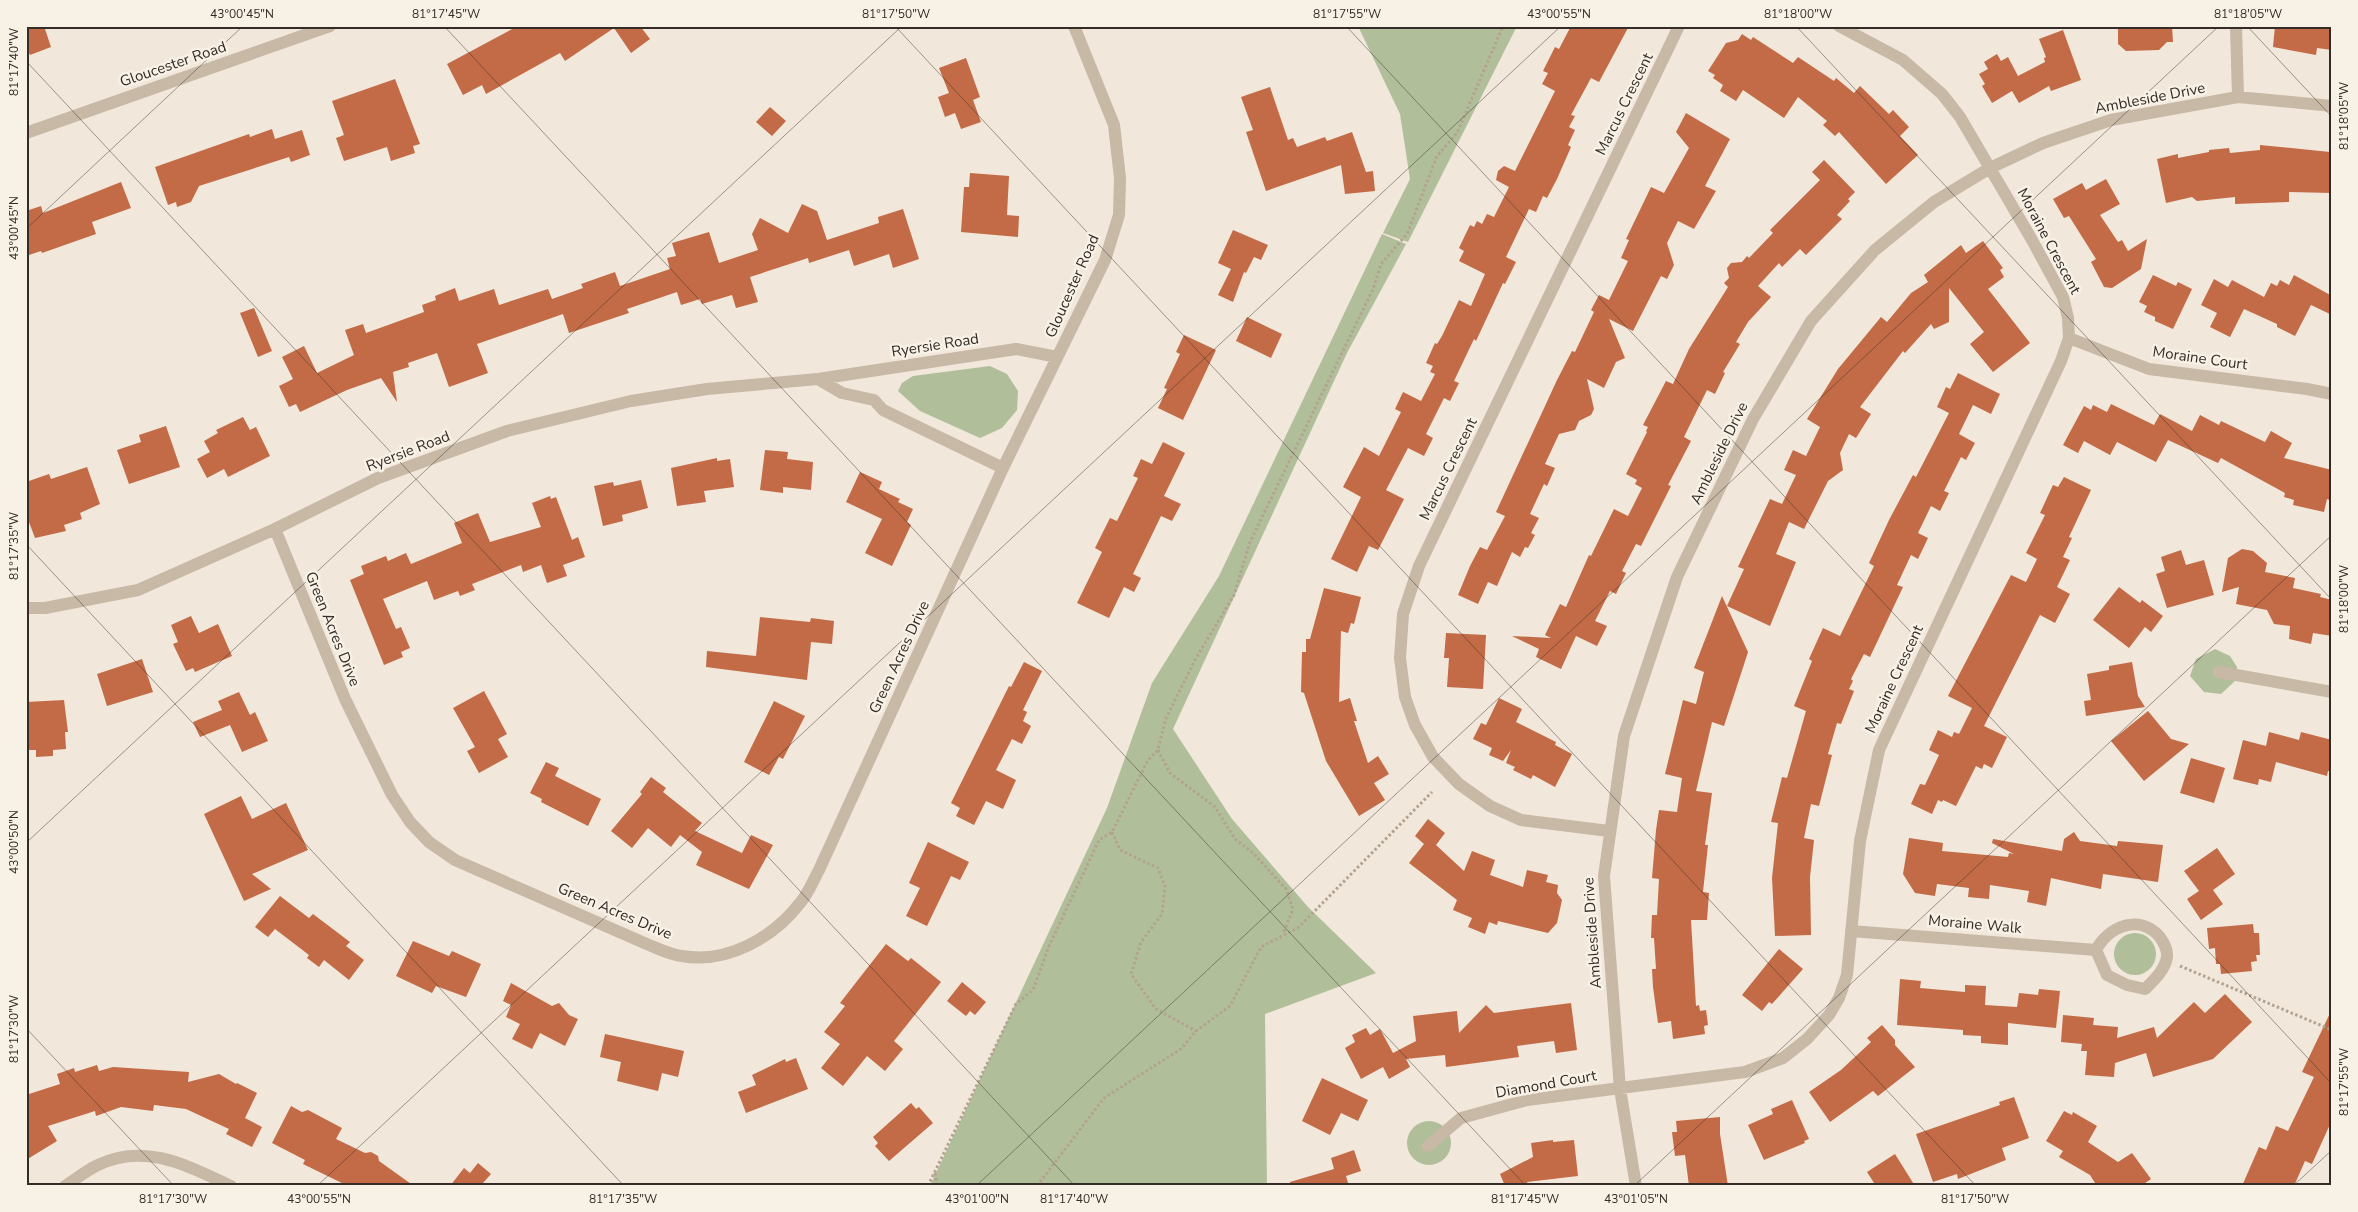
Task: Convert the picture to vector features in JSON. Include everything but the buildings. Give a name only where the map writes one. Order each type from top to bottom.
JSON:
[{"type":"street","name":"Gloucester Road","points":[[26,133],[330,26]]},
{"type":"street","name":"Gloucester Road","points":[[1057,357],[1105,260],[1119,215],[1120,178],[1114,125],[1074,26]]},
{"type":"street","name":"Marcus Crescent","points":[[1609,830],[1521,820],[1490,806],[1454,779],[1433,756],[1415,725],[1405,697],[1400,658],[1403,614],[1419,566],[1679,26]]},
{"type":"street","points":[[1839,26],[1903,60],[1942,94],[1960,117],[1990,168]]},
{"type":"street","points":[[2236,26],[2238,97]]},
{"type":"street","name":"Ambleside Drive","points":[[1636,1186],[1620,1089],[1604,876],[1609,830],[1624,736],[1677,577],[1753,419],[1811,321],[1875,250],[1934,202],[1990,168],[2042,142],[2111,120],[2238,97],[2332,106]]},
{"type":"street","name":"Moraine Crescent","points":[[1620,1089],[1745,1072],[1784,1058],[1829,1015],[1839,998],[1847,975],[1860,841],[1879,750],[2061,361],[2069,338],[2068,318],[2063,297],[1990,168]]},
{"type":"street","name":"Moraine Court","points":[[2069,338],[2149,369],[2307,388],[2332,394]]},
{"type":"street","name":"Ryersie Road","points":[[26,608],[55,607],[138,590],[275,530],[378,478],[507,431],[631,401],[707,389],[818,379],[1016,349],[1057,357]]},
{"type":"street","name":"Green Acres Drive","points":[[275,530],[345,700],[392,795],[410,822],[429,842],[456,860],[649,945],[682,957],[716,956],[749,947],[778,927],[800,903],[820,870],[1003,468],[1057,357]]},
{"type":"street","points":[[818,379],[842,393],[874,400],[883,410],[1003,468]]},
{"type":"street","points":[[2220,672],[2332,692]]},
{"type":"street","points":[[2141,924],[2154,931],[2164,942],[2166,960],[2160,974],[2145,989],[2126,985],[2107,975],[2096,950],[2101,941],[2116,928],[2141,924]]},
{"type":"street","name":"Moraine Walk","points":[[1851,930],[2096,950]]},
{"type":"street","name":"Diamond Court","points":[[1428,1146],[1461,1118],[1527,1100],[1620,1089]]},
{"type":"street","points":[[65,1186],[98,1164],[126,1156],[152,1156],[176,1160],[231,1186]]},
{"type":"path","points":[[928,1186],[1016,1004],[1033,990],[1049,946],[1100,840],[1112,832],[1148,760],[1158,750],[1166,718],[1196,658],[1234,595],[1250,542],[1369,297],[1381,264],[1407,234],[1437,156],[1457,133],[1503,26]]},
{"type":"path","points":[[1158,750],[1170,773],[1215,807],[1235,839],[1253,853],[1286,889],[1293,909],[1283,934]]},
{"type":"path","points":[[1037,1186],[1104,1098],[1181,1050],[1196,1031],[1230,1006],[1261,947],[1300,926],[1432,792]]},
{"type":"path","points":[[1112,832],[1120,850],[1158,868],[1165,886],[1162,914],[1141,942],[1130,974],[1156,1009],[1196,1031]]},
{"type":"path","points":[[2166,960],[2332,1030]]},
{"type":"path","points":[[934,1172],[937,1186]]},
{"type":"green space","points":[[1358,26],[1517,26],[1408,242],[1383,233],[1410,179],[1400,114]]},
{"type":"green space","points":[[1382,234],[1406,244],[1347,353],[1173,729],[1232,819],[1308,907],[1376,973],[1265,1014],[1267,1186],[930,1186],[1107,808],[1152,683],[1219,576]]},
{"type":"green space","points":[[990,366],[1007,374],[1018,391],[1017,410],[1002,428],[980,438],[920,411],[898,391],[902,383],[913,376]]},
{"type":"green space","points":[[2215,649],[2230,656],[2237,667],[2236,680],[2221,694],[2204,692],[2190,676],[2196,659]]},
{"type":"green space","points":[[2139,933],[2147,936],[2153,942],[2156,954],[2153,966],[2147,972],[2131,975],[2123,972],[2117,966],[2114,950],[2117,942],[2123,936]]},
{"type":"green space","points":[[1433,1121],[1445,1127],[1450,1135],[1450,1151],[1445,1159],[1437,1164],[1425,1165],[1413,1159],[1408,1151],[1407,1139],[1413,1127],[1421,1122]]}]
